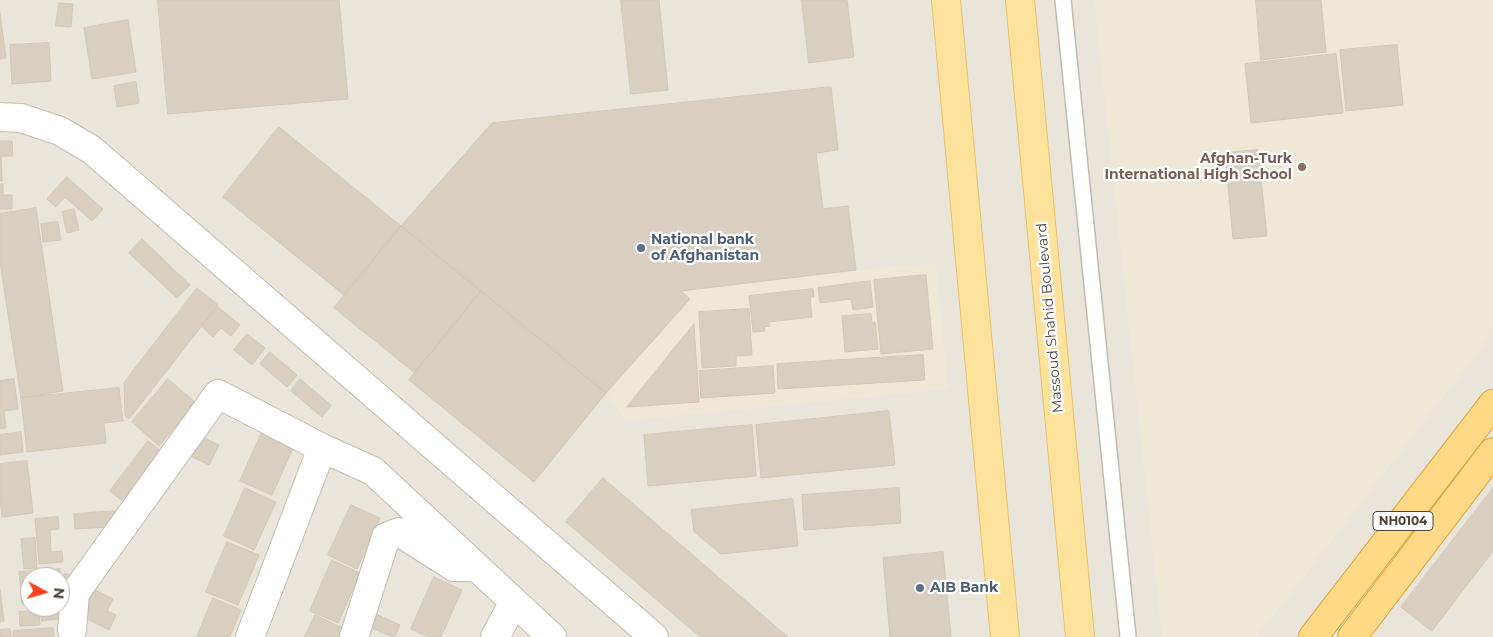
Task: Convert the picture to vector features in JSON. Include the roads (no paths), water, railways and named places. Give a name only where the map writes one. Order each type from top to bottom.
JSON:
[{"type":"highway","name":"NH0104","points":[[1313,637],[1493,404]]},
{"type":"highway","name":"NH0104","points":[[1352,637],[1493,452]]},
{"type":"highway","points":[[1377,556],[1378,564],[1383,572],[1391,575],[1400,574]]},
{"type":"main road","points":[[946,0],[1005,637]]},
{"type":"main road","name":"Massoud Shahid Boulevard","points":[[1020,0],[1080,637]]},
{"type":"street","points":[[0,117],[21,118],[60,131],[92,150],[654,637]]},
{"type":"street","points":[[72,630],[75,593],[218,394],[322,448],[373,471],[552,637]]},
{"type":"street","points":[[250,637],[322,448]]},
{"type":"street","points":[[354,637],[386,536],[399,532],[454,567],[477,567]]},
{"type":"street","points":[[495,637],[514,602]]},
{"type":"lane","points":[[1063,0],[1128,637]]},
{"type":"place","name":"Afghan-Turk International High School","points":[[1302,167]]},
{"type":"place","name":"National bank of Afghanistan","points":[[641,248]]},
{"type":"place","name":"AIB Bank","points":[[920,588]]}]
